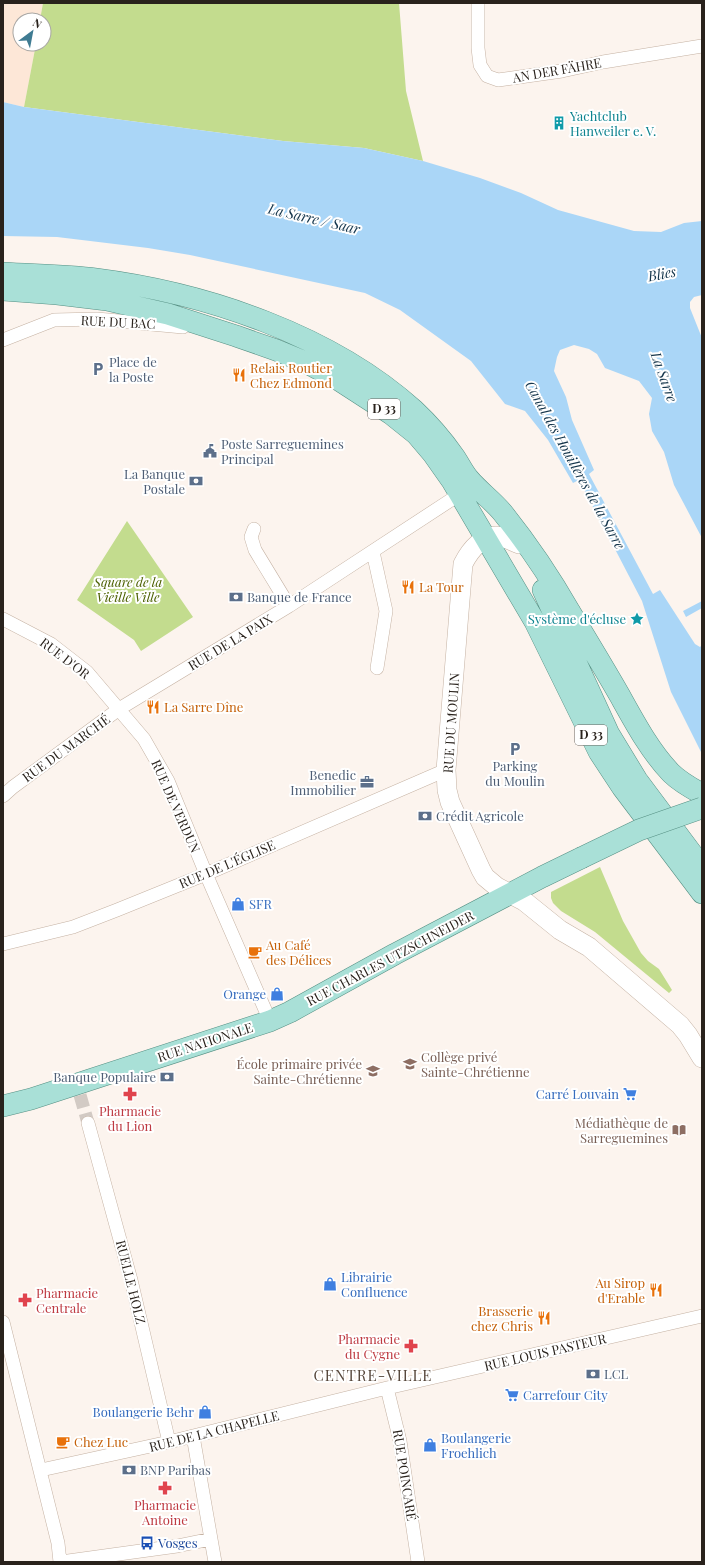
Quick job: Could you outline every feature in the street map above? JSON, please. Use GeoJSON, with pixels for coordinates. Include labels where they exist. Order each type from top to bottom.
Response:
{"type":"FeatureCollection","features":[{"type":"Feature","properties":{"kind":"main road","name":"D 33"},"geometry":{"type":"LineString","coordinates":[[3,273],[94,278],[165,290],[220,306],[275,326],[316,344],[349,362],[373,378],[415,411],[433,429],[469,479],[494,503],[549,576],[637,727],[655,754],[672,774],[684,784],[702,794]]}},
{"type":"Feature","properties":{"kind":"main road","name":"D 33"},"geometry":{"type":"LineString","coordinates":[[3,290],[107,300],[168,314],[236,336],[305,362],[337,379],[391,414],[416,434],[447,473],[535,622],[599,752],[622,787],[702,893]]}},
{"type":"Feature","properties":{"kind":"main road","name":"D 33"},"geometry":{"type":"LineString","coordinates":[[508,521],[557,618],[609,734],[637,780],[702,867]]}},
{"type":"Feature","properties":{"kind":"main road"},"geometry":{"type":"LineString","coordinates":[[511,894],[542,877],[639,830],[702,808]]}},
{"type":"Feature","properties":{"kind":"main road","name":"RUE CHARLES UTZSCHNEIDER"},"geometry":{"type":"LineString","coordinates":[[270,1021],[290,1012],[395,954],[511,894]]}},
{"type":"Feature","properties":{"kind":"main road","name":"RUE NATIONALE"},"geometry":{"type":"LineString","coordinates":[[3,1106],[79,1089],[270,1021]]}},
{"type":"Feature","properties":{"kind":"street","name":"AN DER FÄHRE"},"geometry":{"type":"LineString","coordinates":[[478,3],[478,48],[480,66],[486,76],[498,80],[562,71],[603,62],[702,46]]}},
{"type":"Feature","properties":{"kind":"street","name":"RUE DU BAC"},"geometry":{"type":"LineString","coordinates":[[3,340],[54,320],[97,319],[166,324],[236,336]]}},
{"type":"Feature","properties":{"kind":"street","name":"RUE DE LA PAIX"},"geometry":{"type":"LineString","coordinates":[[119,708],[289,606],[460,494]]}},
{"type":"Feature","properties":{"kind":"street"},"geometry":{"type":"LineString","coordinates":[[254,529],[251,537],[255,550],[289,606]]}},
{"type":"Feature","properties":{"kind":"street"},"geometry":{"type":"LineString","coordinates":[[486,538],[493,536],[501,537],[520,544]]}},
{"type":"Feature","properties":{"kind":"street","name":"RUE DU MOULIN"},"geometry":{"type":"LineString","coordinates":[[486,538],[467,556],[463,564],[446,770],[447,790],[450,802],[481,870],[491,883],[524,901],[560,930],[589,947],[680,1025],[702,1058]]}},
{"type":"Feature","properties":{"kind":"street"},"geometry":{"type":"LineString","coordinates":[[373,552],[386,611],[377,668]]}},
{"type":"Feature","properties":{"kind":"street","name":"RUE D'OR"},"geometry":{"type":"LineString","coordinates":[[3,619],[51,644],[86,672],[119,708]]}},
{"type":"Feature","properties":{"kind":"street","name":"RUE DU MARCHÉ"},"geometry":{"type":"LineString","coordinates":[[3,796],[119,708]]}},
{"type":"Feature","properties":{"kind":"street","name":"RUE DE VERDUN"},"geometry":{"type":"LineString","coordinates":[[119,708],[144,739],[168,781],[206,874],[270,1021]]}},
{"type":"Feature","properties":{"kind":"street","name":"RUE DE L'ÉGLISE"},"geometry":{"type":"LineString","coordinates":[[3,944],[72,927],[206,874],[446,770]]}},
{"type":"Feature","properties":{"kind":"street","name":"RUELLE HOLZ"},"geometry":{"type":"LineString","coordinates":[[88,1123],[131,1280],[169,1442]]}},
{"type":"Feature","properties":{"kind":"street","name":"RUE LOUIS PASTEUR"},"geometry":{"type":"LineString","coordinates":[[387,1388],[702,1316]]}},
{"type":"Feature","properties":{"kind":"street"},"geometry":{"type":"LineString","coordinates":[[3,1322],[58,1543],[61,1562],[177,1546],[211,1539]]}},
{"type":"Feature","properties":{"kind":"street","name":"RUE DE LA CHAPELLE"},"geometry":{"type":"LineString","coordinates":[[40,1470],[169,1442],[387,1388]]}},
{"type":"Feature","properties":{"kind":"street","name":"RUE POINCARÉ"},"geometry":{"type":"LineString","coordinates":[[387,1388],[400,1441],[418,1562]]}},
{"type":"Feature","properties":{"kind":"street"},"geometry":{"type":"LineString","coordinates":[[193,1436],[215,1562]]}},
{"type":"Feature","properties":{"kind":"shaded area"},"geometry":{"type":"Polygon","coordinates":[[[3,3],[43,3],[41,12],[12,12],[12,52],[34,52],[24,107],[3,102],[3,3]]]}},
{"type":"Feature","properties":{"kind":"green space"},"geometry":{"type":"Polygon","coordinates":[[[43,3],[399,3],[406,91],[423,161],[364,148],[283,141],[24,107],[34,52],[52,52],[52,12],[41,12],[43,3]]]}},
{"type":"Feature","properties":{"kind":"green space","name":"Square de la Vieille Ville"},"geometry":{"type":"Polygon","coordinates":[[[127,521],[193,617],[141,651],[134,640],[77,600],[127,521]]]}},
{"type":"Feature","properties":{"kind":"green space"},"geometry":{"type":"Polygon","coordinates":[[[600,867],[623,921],[641,953],[648,961],[659,969],[672,990],[669,993],[595,932],[561,911],[553,903],[551,892],[600,867]]]}},
{"type":"Feature","properties":{"kind":"water"},"geometry":{"type":"Polygon","coordinates":[[[3,102],[24,107],[283,141],[364,148],[423,161],[480,178],[521,193],[558,210],[634,231],[661,232],[684,223],[702,221],[702,295],[694,297],[690,302],[690,308],[702,338],[702,538],[674,485],[664,452],[652,431],[649,414],[652,398],[639,381],[605,368],[597,354],[589,349],[574,345],[560,350],[554,371],[566,397],[572,420],[594,470],[589,474],[653,594],[660,590],[695,644],[700,647],[702,645],[702,754],[671,692],[642,601],[579,480],[573,483],[548,440],[525,411],[505,404],[471,361],[400,310],[365,293],[190,255],[148,248],[57,237],[3,236],[3,102]]]}},
{"type":"Feature","properties":{"kind":"water"},"geometry":{"type":"Polygon","coordinates":[[[702,601],[702,608],[686,617],[683,611],[702,601]]]}},
{"type":"Feature","properties":{"kind":"tunnel"},"geometry":{"type":"LineString","coordinates":[[80,1095],[88,1123]]}},
{"type":"Feature","properties":{"kind":"place","name":"Yachtclub Hanweiler e. V."},"geometry":{"type":"Point","coordinates":[559,123]}},
{"type":"Feature","properties":{"kind":"place","name":"Place de la Poste"},"geometry":{"type":"Point","coordinates":[98,369]}},
{"type":"Feature","properties":{"kind":"place","name":"Relais Routier Chez Edmond"},"geometry":{"type":"Point","coordinates":[239,375]}},
{"type":"Feature","properties":{"kind":"place","name":"Poste Sarreguemines Principal"},"geometry":{"type":"Point","coordinates":[210,451]}},
{"type":"Feature","properties":{"kind":"place","name":"La Banque Postale"},"geometry":{"type":"Point","coordinates":[196,481]}},
{"type":"Feature","properties":{"kind":"place","name":"La Tour"},"geometry":{"type":"Point","coordinates":[408,587]}},
{"type":"Feature","properties":{"kind":"place","name":"Banque de France"},"geometry":{"type":"Point","coordinates":[236,597]}},
{"type":"Feature","properties":{"kind":"place","name":"Système d'écluse"},"geometry":{"type":"Point","coordinates":[637,619]}},
{"type":"Feature","properties":{"kind":"place","name":"La Sarre Dîne"},"geometry":{"type":"Point","coordinates":[153,707]}},
{"type":"Feature","properties":{"kind":"place","name":"Parking du Moulin"},"geometry":{"type":"Point","coordinates":[515,749]}},
{"type":"Feature","properties":{"kind":"place","name":"Benedic Immobilier"},"geometry":{"type":"Point","coordinates":[367,782]}},
{"type":"Feature","properties":{"kind":"place","name":"Crédit Agricole"},"geometry":{"type":"Point","coordinates":[425,816]}},
{"type":"Feature","properties":{"kind":"place","name":"SFR"},"geometry":{"type":"Point","coordinates":[238,904]}},
{"type":"Feature","properties":{"kind":"place","name":"Au Café des Délices"},"geometry":{"type":"Point","coordinates":[255,952]}},
{"type":"Feature","properties":{"kind":"place","name":"Orange"},"geometry":{"type":"Point","coordinates":[277,994]}},
{"type":"Feature","properties":{"kind":"place","name":"Collège privé Sainte-Chrétienne"},"geometry":{"type":"Point","coordinates":[410,1064]}},
{"type":"Feature","properties":{"kind":"place","name":"École primaire privée Sainte-Chrétienne"},"geometry":{"type":"Point","coordinates":[373,1071]}},
{"type":"Feature","properties":{"kind":"place","name":"Banque Populaire"},"geometry":{"type":"Point","coordinates":[167,1077]}},
{"type":"Feature","properties":{"kind":"place","name":"Pharmacie du Lion"},"geometry":{"type":"Point","coordinates":[130,1094]}},
{"type":"Feature","properties":{"kind":"place","name":"Carré Louvain"},"geometry":{"type":"Point","coordinates":[630,1094]}},
{"type":"Feature","properties":{"kind":"place","name":"Médiathèque de Sarreguemines"},"geometry":{"type":"Point","coordinates":[679,1130]}},
{"type":"Feature","properties":{"kind":"place","name":"Librairie Confluence"},"geometry":{"type":"Point","coordinates":[330,1284]}},
{"type":"Feature","properties":{"kind":"place","name":"Au Sirop d'Erable"},"geometry":{"type":"Point","coordinates":[656,1290]}},
{"type":"Feature","properties":{"kind":"place","name":"Pharmacie Centrale"},"geometry":{"type":"Point","coordinates":[25,1300]}},
{"type":"Feature","properties":{"kind":"place","name":"Brasserie chez Chris"},"geometry":{"type":"Point","coordinates":[544,1318]}},
{"type":"Feature","properties":{"kind":"place","name":"Pharmacie du Cygne"},"geometry":{"type":"Point","coordinates":[411,1346]}},
{"type":"Feature","properties":{"kind":"place","name":"LCL"},"geometry":{"type":"Point","coordinates":[593,1374]}},
{"type":"Feature","properties":{"kind":"place","name":"Carrefour City"},"geometry":{"type":"Point","coordinates":[512,1395]}},
{"type":"Feature","properties":{"kind":"place","name":"Boulangerie Behr"},"geometry":{"type":"Point","coordinates":[205,1412]}},
{"type":"Feature","properties":{"kind":"place","name":"Chez Luc"},"geometry":{"type":"Point","coordinates":[63,1442]}},
{"type":"Feature","properties":{"kind":"place","name":"Boulangerie Froehlich"},"geometry":{"type":"Point","coordinates":[430,1445]}},
{"type":"Feature","properties":{"kind":"place","name":"BNP Paribas"},"geometry":{"type":"Point","coordinates":[129,1470]}},
{"type":"Feature","properties":{"kind":"place","name":"Pharmacie Antoine"},"geometry":{"type":"Point","coordinates":[165,1488]}},
{"type":"Feature","properties":{"kind":"place","name":"Vosges"},"geometry":{"type":"Point","coordinates":[147,1543]}},
{"type":"Feature","properties":{"kind":"district","name":"CENTRE-VILLE"},"geometry":{"type":"Point","coordinates":[373,1376]}},
{"type":"Feature","properties":{"kind":"water label","name":"La Sarre / Saar"},"geometry":{"type":"Point","coordinates":[314,219]}},
{"type":"Feature","properties":{"kind":"water label","name":"Blies"},"geometry":{"type":"Point","coordinates":[662,274]}},
{"type":"Feature","properties":{"kind":"water label","name":"La Sarre"},"geometry":{"type":"Point","coordinates":[664,377]}},
{"type":"Feature","properties":{"kind":"water label","name":"Canal des Houillères de la Sarre"},"geometry":{"type":"Point","coordinates":[575,465]}}]}
